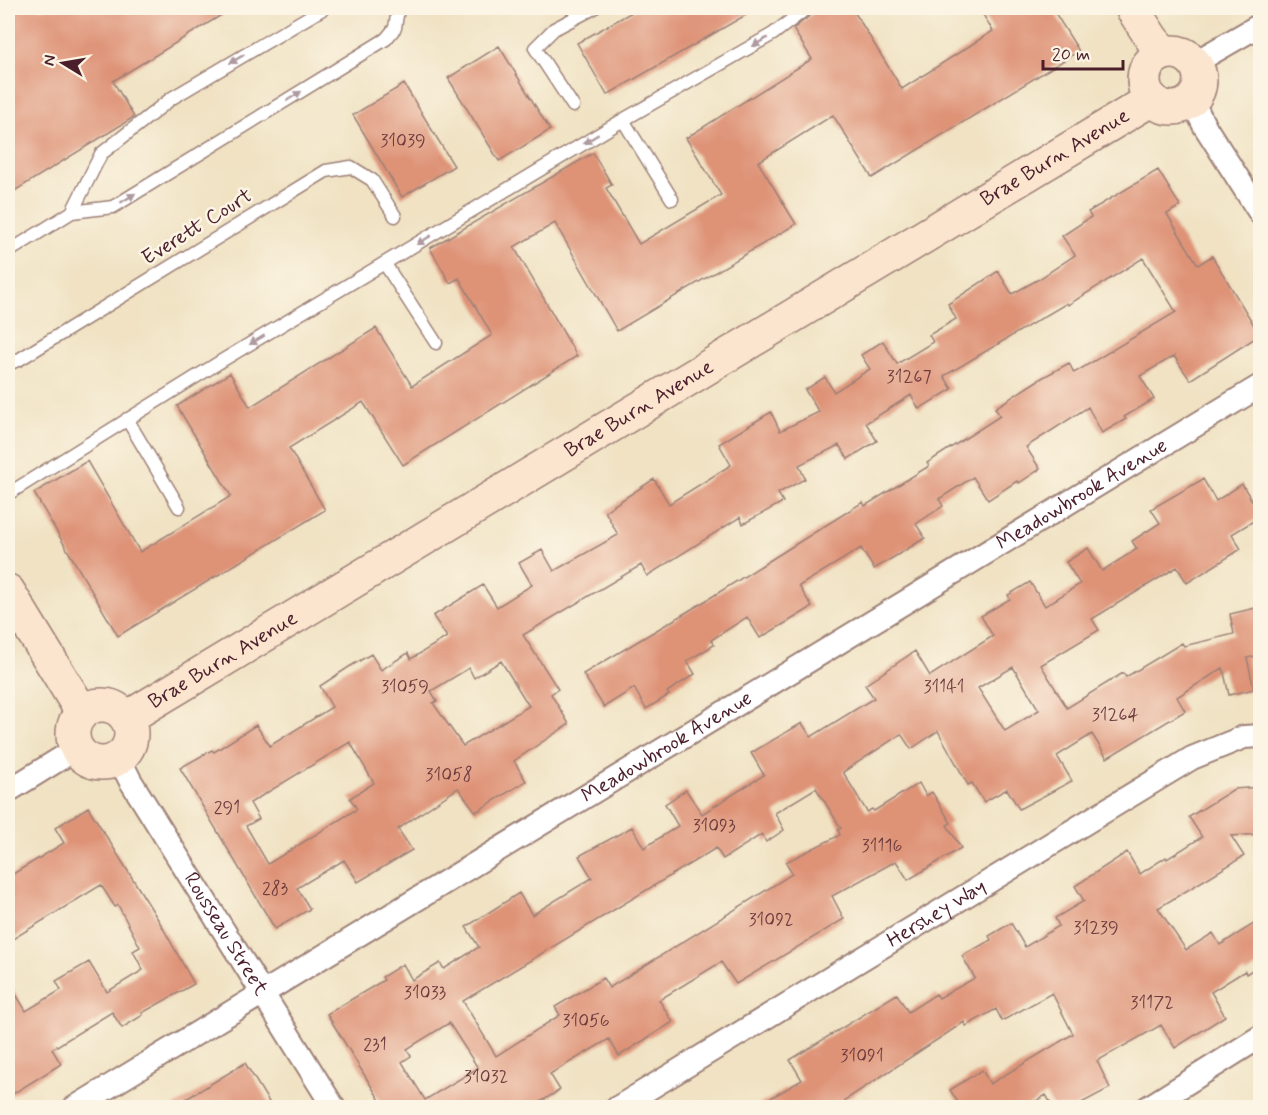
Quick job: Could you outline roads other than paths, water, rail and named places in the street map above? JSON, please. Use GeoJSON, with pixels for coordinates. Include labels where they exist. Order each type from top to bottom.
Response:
{"type":"FeatureCollection","features":[{"type":"Feature","properties":{"kind":"street"},"geometry":{"type":"LineString","coordinates":[[1132,8],[1152,39],[1179,58],[1200,82],[1192,100],[1172,108],[1152,99],[1147,92],[1146,73],[1156,58],[1179,58],[1260,25]]}},
{"type":"Feature","properties":{"kind":"street","name":"Brae Burn Avenue"},"geometry":{"type":"LineString","coordinates":[[127,718],[1152,99]]}},
{"type":"Feature","properties":{"kind":"street"},"geometry":{"type":"LineString","coordinates":[[1192,100],[1204,125],[1260,213]]}},
{"type":"Feature","properties":{"kind":"street","name":"Meadowbrook Avenue"},"geometry":{"type":"LineString","coordinates":[[74,1107],[1260,386]]}},
{"type":"Feature","properties":{"kind":"street"},"geometry":{"type":"LineString","coordinates":[[8,591],[82,712]]}},
{"type":"Feature","properties":{"kind":"street"},"geometry":{"type":"LineString","coordinates":[[111,706],[127,718],[131,735],[126,752],[119,758],[104,764],[95,763],[81,755],[76,749],[73,729],[82,712],[91,707],[111,706]]}},
{"type":"Feature","properties":{"kind":"street","name":"Hershey Way"},"geometry":{"type":"LineString","coordinates":[[617,1107],[1192,758],[1244,737],[1260,736]]}},
{"type":"Feature","properties":{"kind":"street"},"geometry":{"type":"LineString","coordinates":[[8,791],[76,749]]}},
{"type":"Feature","properties":{"kind":"street","name":"Rousseau Street"},"geometry":{"type":"LineString","coordinates":[[119,758],[130,780],[334,1107]]}},
{"type":"Feature","properties":{"kind":"street"},"geometry":{"type":"LineString","coordinates":[[1147,1107],[1260,1037]]}},
{"type":"Feature","properties":{"kind":"lane"},"geometry":{"type":"LineString","coordinates":[[72,212],[101,154],[172,98],[324,8]]}},
{"type":"Feature","properties":{"kind":"lane"},"geometry":{"type":"LineString","coordinates":[[8,252],[72,212],[113,207],[386,39],[395,28],[398,8]]}},
{"type":"Feature","properties":{"kind":"lane"},"geometry":{"type":"LineString","coordinates":[[573,106],[536,48],[554,29],[594,8]]}},
{"type":"Feature","properties":{"kind":"lane"},"geometry":{"type":"LineString","coordinates":[[8,494],[127,419],[623,120],[773,34],[807,8]]}},
{"type":"Feature","properties":{"kind":"lane"},"geometry":{"type":"LineString","coordinates":[[623,120],[672,199]]}},
{"type":"Feature","properties":{"kind":"lane","name":"Everett Court"},"geometry":{"type":"LineString","coordinates":[[8,364],[20,359],[326,171],[351,167],[372,180],[395,216]]}},
{"type":"Feature","properties":{"kind":"lane"},"geometry":{"type":"LineString","coordinates":[[385,264],[436,343]]}},
{"type":"Feature","properties":{"kind":"lane"},"geometry":{"type":"LineString","coordinates":[[127,419],[179,507]]}}]}
